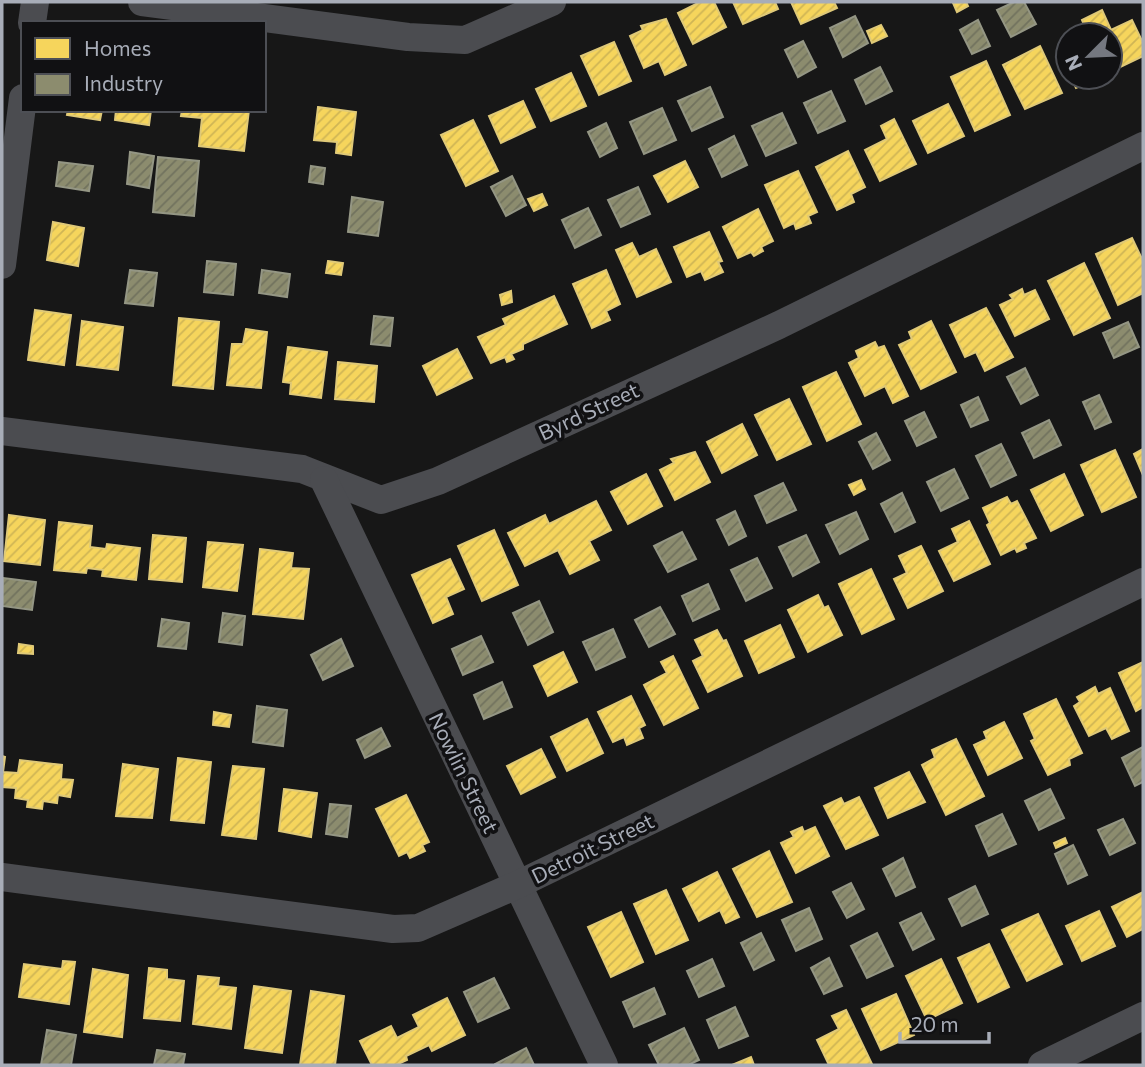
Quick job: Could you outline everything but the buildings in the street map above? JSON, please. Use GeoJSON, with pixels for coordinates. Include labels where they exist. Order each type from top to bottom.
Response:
{"type":"FeatureCollection","features":[{"type":"Feature","properties":{"kind":"street"},"geometry":{"type":"LineString","coordinates":[[32,21],[35,2]]}},
{"type":"Feature","properties":{"kind":"street"},"geometry":{"type":"LineString","coordinates":[[142,2],[408,37],[466,40],[552,2]]}},
{"type":"Feature","properties":{"kind":"street"},"geometry":{"type":"LineString","coordinates":[[2,265],[21,112]]}},
{"type":"Feature","properties":{"kind":"street","name":"Byrd Street"},"geometry":{"type":"LineString","coordinates":[[2,431],[302,469],[324,480],[381,500],[438,481],[779,325],[1143,146]]}},
{"type":"Feature","properties":{"kind":"street","name":"Nowlin Street"},"geometry":{"type":"LineString","coordinates":[[324,480],[604,1065]]}},
{"type":"Feature","properties":{"kind":"street","name":"Detroit Street"},"geometry":{"type":"LineString","coordinates":[[2,877],[393,929],[418,928],[517,886],[1143,582]]}},
{"type":"Feature","properties":{"kind":"street"},"geometry":{"type":"LineString","coordinates":[[1042,1065],[1143,1016]]}}]}
